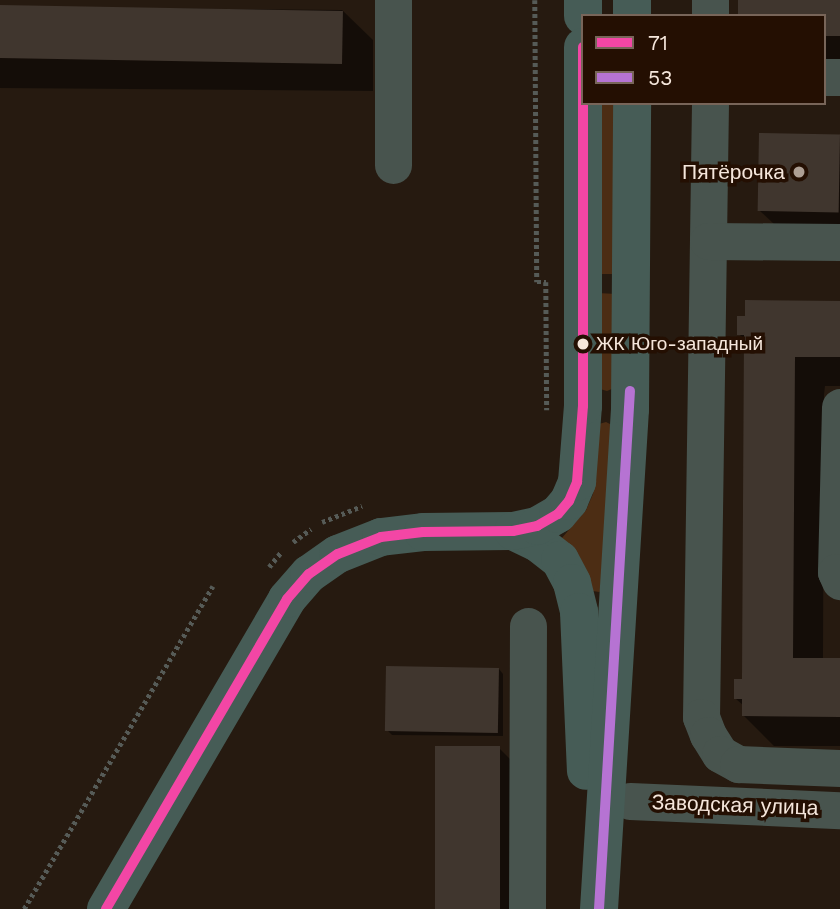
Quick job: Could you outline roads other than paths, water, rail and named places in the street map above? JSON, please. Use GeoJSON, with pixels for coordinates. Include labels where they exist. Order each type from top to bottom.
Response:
{"type":"FeatureCollection","features":[{"type":"Feature","properties":{"kind":"main road"},"geometry":{"type":"LineString","coordinates":[[106,909],[287,599],[309,574],[338,554],[381,537],[424,532],[513,531],[537,526],[558,514],[569,501],[577,482],[565,411],[581,87]]}},
{"type":"Feature","properties":{"kind":"main road"},"geometry":{"type":"LineString","coordinates":[[599,909],[630,408],[632,105]]}},
{"type":"Feature","properties":{"kind":"main road"},"geometry":{"type":"LineString","coordinates":[[565,411],[630,408]]}},
{"type":"Feature","properties":{"kind":"main road"},"geometry":{"type":"LineString","coordinates":[[513,531],[538,543],[560,560],[572,583],[579,612],[592,909]]}},
{"type":"Feature","properties":{"kind":"street"},"geometry":{"type":"LineString","coordinates":[[393,0],[393,164]]}},
{"type":"Feature","properties":{"kind":"street"},"geometry":{"type":"LineString","coordinates":[[710,105],[701,717],[708,736],[720,754],[738,764],[840,768]]}},
{"type":"Feature","properties":{"kind":"street"},"geometry":{"type":"LineString","coordinates":[[708,241],[840,242]]}},
{"type":"Feature","properties":{"kind":"street"},"geometry":{"type":"LineString","coordinates":[[840,407],[836,572],[840,581]]}},
{"type":"Feature","properties":{"kind":"street"},"geometry":{"type":"LineString","coordinates":[[527,909],[528,626]]}},
{"type":"Feature","properties":{"kind":"street","name":"Заводская улица"},"geometry":{"type":"LineString","coordinates":[[630,801],[840,810]]}},
{"type":"Feature","properties":{"kind":"place","name":"Пятёрочка"},"geometry":{"type":"Point","coordinates":[799,172]}},
{"type":"Feature","properties":{"kind":"place","name":"ЖК Юго-западный"},"geometry":{"type":"Point","coordinates":[583,344]}}]}
